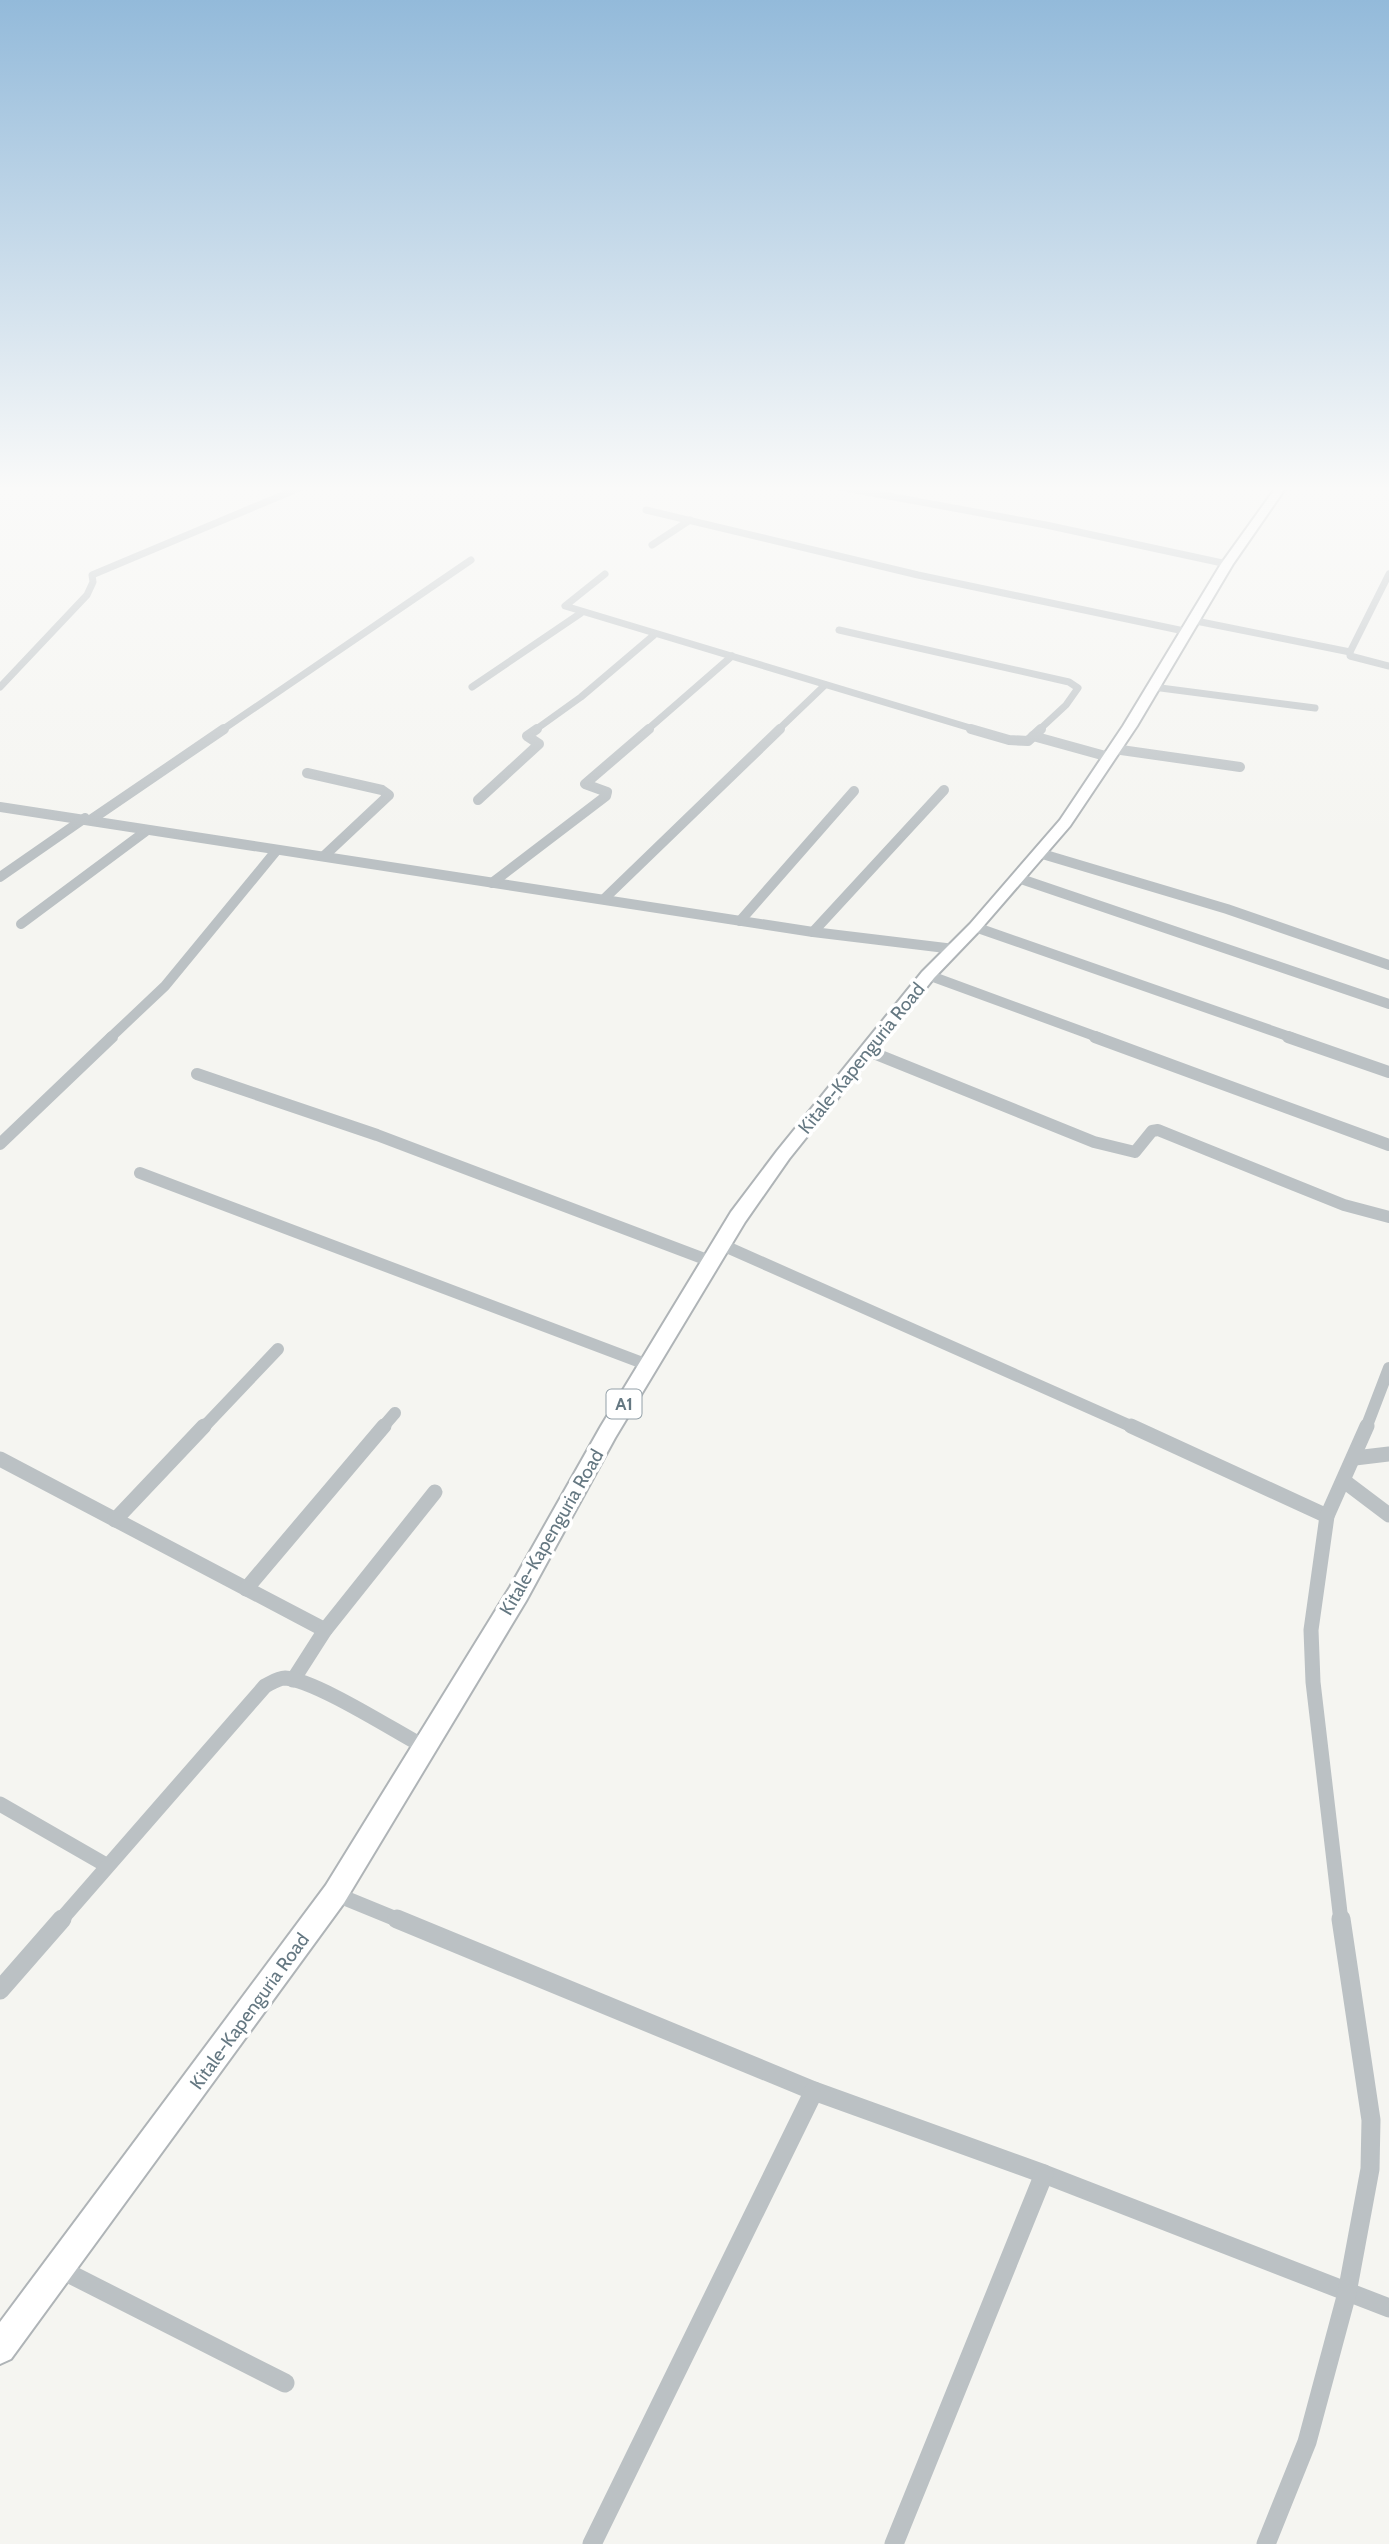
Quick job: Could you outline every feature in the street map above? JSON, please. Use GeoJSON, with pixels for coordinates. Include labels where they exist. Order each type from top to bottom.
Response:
{"type":"FeatureCollection","features":[{"type":"Feature","properties":{"kind":"highway","name":"Kitale-Kapenguria Road"},"geometry":{"type":"LineString","coordinates":[[0,2348],[335,1894],[517,1594],[715,1252],[782,1155],[866,1050],[928,975],[975,927],[1065,823],[1112,753],[1201,605]]}},
{"type":"Feature","properties":{"kind":"street"},"geometry":{"type":"LineString","coordinates":[[0,687],[78,605]]}},
{"type":"Feature","properties":{"kind":"street"},"geometry":{"type":"LineString","coordinates":[[0,877],[405,605]]}},
{"type":"Feature","properties":{"kind":"street"},"geometry":{"type":"LineString","coordinates":[[565,605],[581,613],[1009,740],[1022,742],[1033,736],[1066,705],[1078,688],[1075,684],[839,631]]}},
{"type":"Feature","properties":{"kind":"street"},"geometry":{"type":"LineString","coordinates":[[1075,605],[1350,652]]}},
{"type":"Feature","properties":{"kind":"street"},"geometry":{"type":"LineString","coordinates":[[1374,605],[1350,656],[1356,660],[1389,666]]}},
{"type":"Feature","properties":{"kind":"street"},"geometry":{"type":"LineString","coordinates":[[472,687],[581,613]]}},
{"type":"Feature","properties":{"kind":"street"},"geometry":{"type":"LineString","coordinates":[[478,800],[538,744],[527,736],[581,698],[654,635]]}},
{"type":"Feature","properties":{"kind":"street"},"geometry":{"type":"LineString","coordinates":[[492,883],[606,796],[607,792],[585,784],[732,656]]}},
{"type":"Feature","properties":{"kind":"street"},"geometry":{"type":"LineString","coordinates":[[604,899],[825,685]]}},
{"type":"Feature","properties":{"kind":"street"},"geometry":{"type":"LineString","coordinates":[[1153,687],[1315,708]]}},
{"type":"Feature","properties":{"kind":"street"},"geometry":{"type":"LineString","coordinates":[[1033,736],[1112,753],[1240,767]]}},
{"type":"Feature","properties":{"kind":"street"},"geometry":{"type":"LineString","coordinates":[[307,773],[389,794],[324,856]]}},
{"type":"Feature","properties":{"kind":"street"},"geometry":{"type":"LineString","coordinates":[[813,932],[944,790]]}},
{"type":"Feature","properties":{"kind":"street"},"geometry":{"type":"LineString","coordinates":[[740,921],[854,791]]}},
{"type":"Feature","properties":{"kind":"street"},"geometry":{"type":"LineString","coordinates":[[0,807],[813,932],[954,949]]}},
{"type":"Feature","properties":{"kind":"street"},"geometry":{"type":"LineString","coordinates":[[21,924],[146,831]]}},
{"type":"Feature","properties":{"kind":"street"},"geometry":{"type":"LineString","coordinates":[[0,1144],[165,986],[276,851]]}},
{"type":"Feature","properties":{"kind":"street"},"geometry":{"type":"LineString","coordinates":[[1040,853],[1227,909],[1389,965]]}},
{"type":"Feature","properties":{"kind":"street"},"geometry":{"type":"LineString","coordinates":[[1018,878],[1389,1004]]}},
{"type":"Feature","properties":{"kind":"street"},"geometry":{"type":"LineString","coordinates":[[975,927],[1389,1072]]}},
{"type":"Feature","properties":{"kind":"street"},"geometry":{"type":"LineString","coordinates":[[928,975],[1389,1145]]}},
{"type":"Feature","properties":{"kind":"street"},"geometry":{"type":"LineString","coordinates":[[866,1050],[1094,1142],[1135,1152],[1152,1131],[1158,1130],[1344,1205],[1389,1217]]}},
{"type":"Feature","properties":{"kind":"street"},"geometry":{"type":"LineString","coordinates":[[197,1074],[715,1252],[1327,1516]]}},
{"type":"Feature","properties":{"kind":"street"},"geometry":{"type":"LineString","coordinates":[[140,1173],[648,1365]]}},
{"type":"Feature","properties":{"kind":"street"},"geometry":{"type":"LineString","coordinates":[[115,1520],[278,1349]]}},
{"type":"Feature","properties":{"kind":"street"},"geometry":{"type":"LineString","coordinates":[[1266,2544],[1307,2442],[1347,2293],[1370,2169],[1371,2120],[1333,1864],[1312,1682],[1311,1630],[1327,1516],[1355,1458],[1389,1368]]}},
{"type":"Feature","properties":{"kind":"street"},"geometry":{"type":"LineString","coordinates":[[247,1589],[395,1413]]}},
{"type":"Feature","properties":{"kind":"street"},"geometry":{"type":"LineString","coordinates":[[1355,1458],[1389,1454]]}},
{"type":"Feature","properties":{"kind":"street"},"geometry":{"type":"LineString","coordinates":[[0,1459],[325,1630]]}},
{"type":"Feature","properties":{"kind":"street"},"geometry":{"type":"LineString","coordinates":[[1344,1481],[1389,1515]]}},
{"type":"Feature","properties":{"kind":"street"},"geometry":{"type":"LineString","coordinates":[[293,1680],[325,1630],[435,1492]]}},
{"type":"Feature","properties":{"kind":"street"},"geometry":{"type":"LineString","coordinates":[[0,1990],[106,1865],[265,1686],[278,1679],[293,1680],[423,1746]]}},
{"type":"Feature","properties":{"kind":"street"},"geometry":{"type":"LineString","coordinates":[[0,1804],[106,1865]]}},
{"type":"Feature","properties":{"kind":"street"},"geometry":{"type":"LineString","coordinates":[[335,1894],[814,2091],[1044,2174],[1389,2308]]}},
{"type":"Feature","properties":{"kind":"street"},"geometry":{"type":"LineString","coordinates":[[592,2544],[814,2091]]}},
{"type":"Feature","properties":{"kind":"street"},"geometry":{"type":"LineString","coordinates":[[894,2544],[1044,2174]]}},
{"type":"Feature","properties":{"kind":"street"},"geometry":{"type":"LineString","coordinates":[[60,2269],[285,2383]]}}]}
